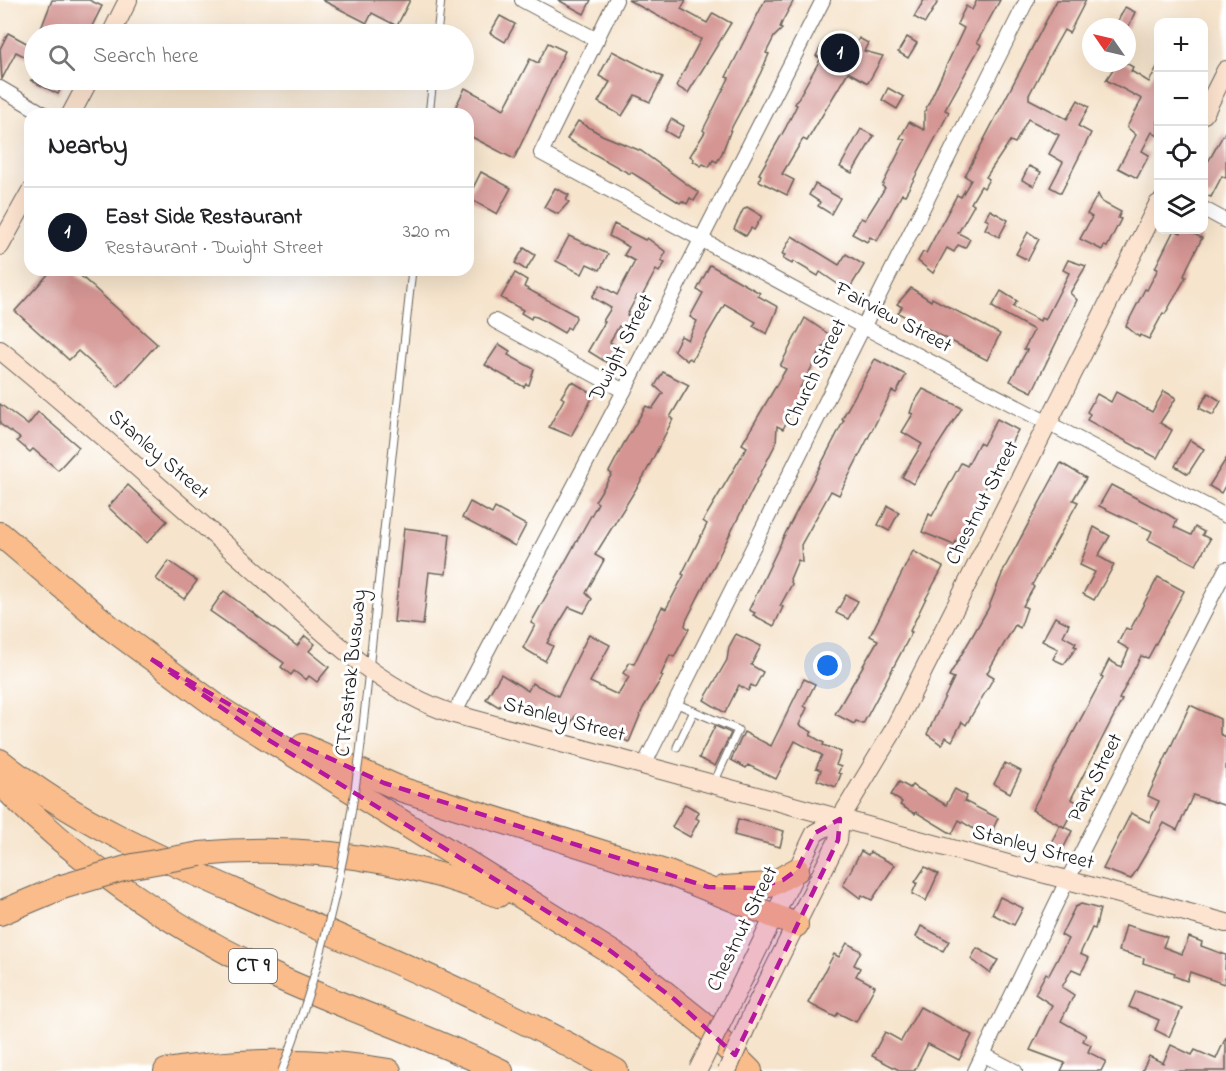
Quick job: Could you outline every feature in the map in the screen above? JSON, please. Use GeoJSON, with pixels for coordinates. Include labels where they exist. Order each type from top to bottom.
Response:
{"type":"FeatureCollection","features":[{"type":"Feature","properties":{"kind":"highway"},"geometry":{"type":"LineString","coordinates":[[0,534],[84,607],[151,659],[274,744],[622,959],[674,999],[750,1071]]}},
{"type":"Feature","properties":{"kind":"highway"},"geometry":{"type":"LineString","coordinates":[[151,659],[287,738],[384,783],[708,887],[785,921]]}},
{"type":"Feature","properties":{"kind":"highway"},"geometry":{"type":"LineString","coordinates":[[0,761],[70,811],[127,842],[456,989],[616,1071]]}},
{"type":"Feature","properties":{"kind":"highway","name":"CT 9"},"geometry":{"type":"LineString","coordinates":[[0,783],[53,832],[102,872],[210,942],[290,982],[501,1071]]}},
{"type":"Feature","properties":{"kind":"highway"},"geometry":{"type":"LineString","coordinates":[[0,913],[62,887],[133,866],[200,854],[310,851],[395,863],[479,888],[563,922]]}},
{"type":"Feature","properties":{"kind":"highway"},"geometry":{"type":"LineString","coordinates":[[708,887],[761,888],[778,883],[797,870]]}},
{"type":"Feature","properties":{"kind":"highway"},"geometry":{"type":"LineString","coordinates":[[166,1071],[232,1063],[297,1060],[389,1071]]}},
{"type":"Feature","properties":{"kind":"highway"},"geometry":{"type":"LineString","coordinates":[[295,1071],[307,1071]]}},
{"type":"Feature","properties":{"kind":"main road"},"geometry":{"type":"LineString","coordinates":[[116,24],[128,0]]}},
{"type":"Feature","properties":{"kind":"main road"},"geometry":{"type":"LineString","coordinates":[[1208,104],[1226,70]]}},
{"type":"Feature","properties":{"kind":"main road"},"geometry":{"type":"LineString","coordinates":[[74,108],[83,90]]}},
{"type":"Feature","properties":{"kind":"main road"},"geometry":{"type":"LineString","coordinates":[[0,246],[24,203]]}},
{"type":"Feature","properties":{"kind":"main road","name":"Chestnut Street"},"geometry":{"type":"LineString","coordinates":[[698,1070],[738,990],[838,840],[840,819],[888,741],[1154,212]]}},
{"type":"Feature","properties":{"kind":"main road","name":"Stanley Street"},"geometry":{"type":"LineString","coordinates":[[0,350],[369,669],[410,695],[454,714],[1226,923]]}},
{"type":"Feature","properties":{"kind":"main road","name":"Chestnut Street"},"geometry":{"type":"LineString","coordinates":[[727,1071],[755,1007],[785,921],[797,870],[815,833],[840,819]]}},
{"type":"Feature","properties":{"kind":"street"},"geometry":{"type":"LineString","coordinates":[[522,0],[597,40],[616,0]]}},
{"type":"Feature","properties":{"kind":"street","name":"Dwight Street"},"geometry":{"type":"LineString","coordinates":[[454,714],[624,391],[823,0]]}},
{"type":"Feature","properties":{"kind":"street","name":"Church Street"},"geometry":{"type":"LineString","coordinates":[[644,765],[1027,0]]}},
{"type":"Feature","properties":{"kind":"street","name":"Fairview Street"},"geometry":{"type":"LineString","coordinates":[[597,40],[541,153],[862,326],[1226,516]]}},
{"type":"Feature","properties":{"kind":"street"},"geometry":{"type":"LineString","coordinates":[[0,88],[35,108]]}},
{"type":"Feature","properties":{"kind":"street"},"geometry":{"type":"LineString","coordinates":[[1208,212],[1226,221]]}},
{"type":"Feature","properties":{"kind":"street"},"geometry":{"type":"LineString","coordinates":[[495,321],[624,391]]}},
{"type":"Feature","properties":{"kind":"street","name":"Park Street"},"geometry":{"type":"LineString","coordinates":[[975,1071],[1067,881],[1226,569]]}},
{"type":"Feature","properties":{"kind":"street"},"geometry":{"type":"LineString","coordinates":[[984,1055],[1015,1071]]}},
{"type":"Feature","properties":{"kind":"lane"},"geometry":{"type":"LineString","coordinates":[[438,24],[441,0]]}},
{"type":"Feature","properties":{"kind":"lane"},"geometry":{"type":"LineString","coordinates":[[430,108],[432,90]]}},
{"type":"Feature","properties":{"kind":"lane","name":"CTfastrak Busway"},"geometry":{"type":"LineString","coordinates":[[282,1071],[306,1005],[330,918],[350,819],[361,744],[411,276]]}},
{"type":"Feature","properties":{"kind":"lane"},"geometry":{"type":"LineString","coordinates":[[675,703],[738,730],[714,784]]}},
{"type":"Feature","properties":{"kind":"lane"},"geometry":{"type":"LineString","coordinates":[[677,747],[694,711]]}},
{"type":"Feature","properties":{"kind":"highlighted area"},"geometry":{"type":"Polygon","coordinates":[[[151,659],[296,743],[384,783],[708,887],[755,888],[783,880],[797,870],[815,833],[840,819],[838,840],[735,1055],[674,999],[608,949],[267,739],[151,659]]]}},
{"type":"Feature","properties":{"kind":"building"},"geometry":{"type":"Polygon","coordinates":[[[52,0],[89,0],[102,6],[93,24],[43,24],[52,0]]]}},
{"type":"Feature","properties":{"kind":"building"},"geometry":{"type":"Polygon","coordinates":[[[322,0],[410,0],[398,24],[393,24],[372,13],[367,23],[322,0]]]}},
{"type":"Feature","properties":{"kind":"building"},"geometry":{"type":"Polygon","coordinates":[[[558,0],[591,0],[584,14],[558,0]]]}},
{"type":"Feature","properties":{"kind":"building"},"geometry":{"type":"Polygon","coordinates":[[[628,0],[686,0],[681,9],[707,23],[713,13],[731,23],[688,93],[676,86],[701,39],[628,0]]]}},
{"type":"Feature","properties":{"kind":"building"},"geometry":{"type":"Polygon","coordinates":[[[765,0],[794,0],[780,27],[782,29],[774,37],[766,53],[769,54],[717,162],[713,160],[709,167],[703,164],[701,166],[690,156],[705,132],[703,130],[729,78],[726,77],[765,0]]]}},
{"type":"Feature","properties":{"kind":"building"},"geometry":{"type":"Polygon","coordinates":[[[924,0],[939,0],[925,23],[914,17],[924,0]]]}},
{"type":"Feature","properties":{"kind":"building"},"geometry":{"type":"Polygon","coordinates":[[[977,0],[1000,0],[977,42],[981,45],[945,110],[949,112],[913,181],[905,195],[902,194],[877,241],[870,237],[867,242],[852,234],[861,218],[865,220],[885,188],[882,186],[905,140],[900,138],[909,122],[924,130],[924,113],[964,28],[957,24],[966,6],[972,10],[977,0]]]}},
{"type":"Feature","properties":{"kind":"building"},"geometry":{"type":"Polygon","coordinates":[[[1057,0],[1086,0],[1069,33],[1064,30],[1029,95],[1029,99],[1067,119],[1078,100],[1089,107],[1078,126],[1091,133],[1061,193],[1050,187],[1063,162],[1049,154],[1059,135],[1028,119],[1015,143],[1010,141],[986,177],[989,179],[984,188],[981,186],[971,203],[974,205],[958,233],[970,239],[965,248],[958,245],[954,252],[947,248],[933,273],[918,261],[923,252],[926,253],[957,195],[961,197],[971,180],[965,176],[1057,0]]]}},
{"type":"Feature","properties":{"kind":"building"},"geometry":{"type":"Polygon","coordinates":[[[1125,7],[1135,12],[1132,18],[1120,18],[1125,7]]]}},
{"type":"Feature","properties":{"kind":"building"},"geometry":{"type":"Polygon","coordinates":[[[500,16],[515,24],[505,42],[490,33],[500,16]]]}},
{"type":"Feature","properties":{"kind":"building"},"geometry":{"type":"Polygon","coordinates":[[[8,33],[24,42],[24,56],[16,52],[2,79],[0,49],[8,33]]]}},
{"type":"Feature","properties":{"kind":"building"},"geometry":{"type":"Polygon","coordinates":[[[907,37],[917,43],[908,58],[898,52],[907,37]]]}},
{"type":"Feature","properties":{"kind":"building"},"geometry":{"type":"Polygon","coordinates":[[[830,38],[853,50],[859,38],[868,43],[864,51],[883,56],[868,83],[848,72],[807,141],[803,139],[782,174],[794,180],[787,195],[759,181],[761,175],[759,174],[821,58],[816,56],[824,41],[828,43],[830,38]]]}},
{"type":"Feature","properties":{"kind":"building"},"geometry":{"type":"Polygon","coordinates":[[[548,43],[565,51],[514,159],[474,138],[474,108],[455,108],[464,90],[469,90],[504,109],[530,59],[538,63],[548,43]]]}},
{"type":"Feature","properties":{"kind":"building"},"geometry":{"type":"Polygon","coordinates":[[[612,51],[663,77],[650,102],[635,95],[622,116],[598,102],[610,82],[599,76],[612,51]]]}},
{"type":"Feature","properties":{"kind":"building"},"geometry":{"type":"Polygon","coordinates":[[[1111,72],[1133,72],[1149,82],[1154,73],[1154,133],[1152,132],[1142,151],[1149,155],[1137,178],[1118,168],[1136,135],[1127,127],[1142,99],[1106,80],[1111,72]]]}},
{"type":"Feature","properties":{"kind":"building"},"geometry":{"type":"Polygon","coordinates":[[[888,88],[904,97],[897,109],[882,100],[888,88]]]}},
{"type":"Feature","properties":{"kind":"building"},"geometry":{"type":"Polygon","coordinates":[[[671,119],[684,126],[677,138],[665,131],[671,119]]]}},
{"type":"Feature","properties":{"kind":"building"},"geometry":{"type":"Polygon","coordinates":[[[578,121],[602,135],[641,151],[699,193],[694,201],[690,198],[687,204],[682,201],[680,203],[631,172],[630,174],[567,139],[578,121]]]}},
{"type":"Feature","properties":{"kind":"building"},"geometry":{"type":"Polygon","coordinates":[[[861,129],[874,136],[852,173],[840,167],[861,129]]]}},
{"type":"Feature","properties":{"kind":"building"},"geometry":{"type":"Polygon","coordinates":[[[1226,130],[1226,178],[1222,176],[1211,197],[1208,196],[1208,162],[1226,130]]]}},
{"type":"Feature","properties":{"kind":"building"},"geometry":{"type":"Polygon","coordinates":[[[1029,166],[1041,172],[1034,186],[1022,180],[1029,166]]]}},
{"type":"Feature","properties":{"kind":"building"},"geometry":{"type":"Polygon","coordinates":[[[481,172],[511,188],[497,214],[474,201],[474,186],[481,172]]]}},
{"type":"Feature","properties":{"kind":"building"},"geometry":{"type":"Polygon","coordinates":[[[815,184],[840,198],[831,214],[818,206],[820,202],[809,195],[815,184]]]}},
{"type":"Feature","properties":{"kind":"building"},"geometry":{"type":"Polygon","coordinates":[[[555,188],[569,195],[566,200],[569,202],[558,214],[544,207],[555,188]]]}},
{"type":"Feature","properties":{"kind":"building"},"geometry":{"type":"Polygon","coordinates":[[[1098,194],[1102,202],[1121,212],[1118,218],[1121,219],[1107,247],[1104,246],[1102,250],[1080,239],[1092,217],[1087,214],[1098,194]]]}},
{"type":"Feature","properties":{"kind":"building"},"geometry":{"type":"Polygon","coordinates":[[[747,207],[762,216],[754,230],[751,228],[746,236],[734,229],[743,210],[747,207]]]}},
{"type":"Feature","properties":{"kind":"building"},"geometry":{"type":"Polygon","coordinates":[[[990,210],[1008,220],[999,237],[985,229],[989,221],[985,219],[990,210]]]}},
{"type":"Feature","properties":{"kind":"building"},"geometry":{"type":"Polygon","coordinates":[[[614,224],[645,240],[647,238],[666,252],[661,261],[665,263],[659,272],[656,270],[641,298],[637,296],[627,315],[632,318],[626,330],[619,326],[610,342],[619,348],[609,364],[588,351],[611,308],[592,297],[600,285],[617,295],[635,261],[624,255],[629,247],[609,236],[614,224]]]}},
{"type":"Feature","properties":{"kind":"building"},"geometry":{"type":"Polygon","coordinates":[[[1028,232],[1039,239],[1028,260],[1016,254],[1028,232]]]}},
{"type":"Feature","properties":{"kind":"building"},"geometry":{"type":"Polygon","coordinates":[[[1172,234],[1194,234],[1202,238],[1187,268],[1184,276],[1186,277],[1149,339],[1140,335],[1139,337],[1126,326],[1158,269],[1155,268],[1172,234]]]}},
{"type":"Feature","properties":{"kind":"building"},"geometry":{"type":"Polygon","coordinates":[[[569,236],[608,254],[600,270],[587,264],[582,274],[556,261],[569,236]]]}},
{"type":"Feature","properties":{"kind":"building"},"geometry":{"type":"Polygon","coordinates":[[[792,236],[839,265],[846,254],[864,265],[848,291],[820,272],[818,276],[793,261],[792,264],[783,259],[785,255],[782,254],[792,236]]]}},
{"type":"Feature","properties":{"kind":"building"},"geometry":{"type":"Polygon","coordinates":[[[524,248],[535,255],[526,270],[515,263],[524,248]]]}},
{"type":"Feature","properties":{"kind":"building"},"geometry":{"type":"Polygon","coordinates":[[[1068,260],[1086,266],[1070,293],[1077,300],[1032,392],[1010,381],[1027,350],[1024,349],[1034,330],[992,307],[1001,291],[1017,301],[1013,307],[1040,321],[1041,318],[1045,320],[1069,273],[1063,270],[1068,260]]]}},
{"type":"Feature","properties":{"kind":"building"},"geometry":{"type":"Polygon","coordinates":[[[710,265],[760,293],[758,296],[778,307],[767,334],[753,326],[756,322],[725,304],[692,360],[689,358],[687,361],[674,350],[681,336],[688,340],[697,321],[690,317],[703,293],[697,290],[710,265]]]}},
{"type":"Feature","properties":{"kind":"building"},"geometry":{"type":"Polygon","coordinates":[[[515,273],[527,280],[524,287],[575,315],[576,318],[570,329],[567,327],[564,333],[537,317],[532,316],[531,319],[521,313],[523,310],[501,298],[515,273]]]}},
{"type":"Feature","properties":{"kind":"building"},"geometry":{"type":"Polygon","coordinates":[[[47,276],[81,276],[157,344],[118,387],[78,351],[69,360],[15,311],[47,276]]]}},
{"type":"Feature","properties":{"kind":"building"},"geometry":{"type":"Polygon","coordinates":[[[911,288],[931,301],[932,298],[1000,334],[987,360],[898,313],[902,307],[897,304],[911,288]]]}},
{"type":"Feature","properties":{"kind":"building"},"geometry":{"type":"Polygon","coordinates":[[[805,318],[830,335],[800,388],[803,390],[783,429],[777,426],[776,443],[686,621],[685,626],[689,629],[674,657],[670,655],[661,675],[663,676],[643,708],[629,742],[599,730],[601,727],[576,715],[569,726],[553,719],[555,715],[537,707],[532,714],[504,699],[499,707],[486,699],[501,674],[528,691],[532,683],[558,696],[589,634],[610,645],[590,682],[618,695],[629,677],[623,673],[630,662],[634,664],[662,607],[666,609],[684,575],[682,574],[707,524],[703,521],[747,447],[742,444],[786,369],[780,366],[805,318]]]}},
{"type":"Feature","properties":{"kind":"building"},"geometry":{"type":"Polygon","coordinates":[[[499,344],[510,351],[508,355],[534,369],[529,385],[526,384],[524,387],[485,365],[499,344]]]}},
{"type":"Feature","properties":{"kind":"building"},"geometry":{"type":"Polygon","coordinates":[[[875,359],[906,375],[896,393],[892,391],[839,495],[831,491],[801,545],[802,562],[798,560],[790,579],[792,584],[780,606],[783,607],[774,626],[753,615],[755,613],[749,610],[844,420],[842,419],[875,359]]]}},
{"type":"Feature","properties":{"kind":"building"},"geometry":{"type":"Polygon","coordinates":[[[663,372],[689,385],[670,417],[673,419],[644,476],[595,555],[604,560],[586,593],[592,599],[584,613],[569,607],[547,643],[553,646],[545,661],[523,648],[535,625],[531,623],[598,503],[595,501],[612,474],[609,472],[623,445],[646,406],[652,409],[663,393],[655,386],[663,372]]]}},
{"type":"Feature","properties":{"kind":"building"},"geometry":{"type":"Polygon","coordinates":[[[573,382],[594,395],[571,436],[549,427],[564,399],[561,397],[573,382]]]}},
{"type":"Feature","properties":{"kind":"building"},"geometry":{"type":"Polygon","coordinates":[[[923,389],[962,408],[913,484],[902,477],[922,444],[902,432],[913,414],[910,413],[913,404],[923,389]]]}},
{"type":"Feature","properties":{"kind":"building"},"geometry":{"type":"Polygon","coordinates":[[[1164,391],[1176,398],[1160,423],[1172,430],[1157,458],[1087,420],[1090,414],[1087,412],[1097,394],[1111,402],[1116,392],[1152,412],[1164,391]]]}},
{"type":"Feature","properties":{"kind":"building"},"geometry":{"type":"Polygon","coordinates":[[[1208,393],[1221,401],[1213,415],[1199,408],[1208,393]]]}},
{"type":"Feature","properties":{"kind":"building"},"geometry":{"type":"Polygon","coordinates":[[[0,404],[28,425],[38,412],[79,447],[58,470],[33,449],[30,452],[17,441],[20,438],[0,424],[0,404]]]}},
{"type":"Feature","properties":{"kind":"building"},"geometry":{"type":"Polygon","coordinates":[[[997,419],[1018,430],[1007,450],[1004,449],[991,478],[954,545],[922,532],[929,514],[932,516],[961,463],[967,466],[979,443],[983,445],[997,419]]]}},
{"type":"Feature","properties":{"kind":"building"},"geometry":{"type":"Polygon","coordinates":[[[1190,440],[1204,449],[1188,474],[1175,466],[1190,440]]]}},
{"type":"Feature","properties":{"kind":"building"},"geometry":{"type":"Polygon","coordinates":[[[1226,459],[1226,484],[1221,493],[1209,486],[1226,459]]]}},
{"type":"Feature","properties":{"kind":"building"},"geometry":{"type":"Polygon","coordinates":[[[1061,463],[1086,478],[1073,500],[1078,502],[1032,585],[1034,587],[1023,606],[1027,608],[1020,628],[1015,625],[987,673],[994,677],[966,725],[962,722],[952,741],[946,737],[942,745],[927,734],[954,678],[949,676],[988,609],[1004,569],[1061,463]]]}},
{"type":"Feature","properties":{"kind":"building"},"geometry":{"type":"Polygon","coordinates":[[[128,485],[167,521],[147,543],[108,507],[128,485]]]}},
{"type":"Feature","properties":{"kind":"building"},"geometry":{"type":"Polygon","coordinates":[[[1111,485],[1177,520],[1174,527],[1191,535],[1195,527],[1204,532],[1202,535],[1210,539],[1196,565],[1148,540],[1152,531],[1099,506],[1111,485]]]}},
{"type":"Feature","properties":{"kind":"building"},"geometry":{"type":"Polygon","coordinates":[[[470,502],[492,514],[495,508],[526,525],[515,546],[462,518],[470,502]]]}},
{"type":"Feature","properties":{"kind":"building"},"geometry":{"type":"Polygon","coordinates":[[[888,506],[899,512],[889,531],[878,525],[888,506]]]}},
{"type":"Feature","properties":{"kind":"building"},"geometry":{"type":"Polygon","coordinates":[[[1094,527],[1110,536],[1098,556],[1114,565],[1094,600],[1083,594],[1095,572],[1080,565],[1094,527]]]}},
{"type":"Feature","properties":{"kind":"building"},"geometry":{"type":"Polygon","coordinates":[[[404,528],[450,534],[446,574],[429,572],[423,625],[394,622],[404,528]]]}},
{"type":"Feature","properties":{"kind":"building"},"geometry":{"type":"Polygon","coordinates":[[[913,551],[943,567],[910,631],[912,632],[863,724],[856,721],[854,724],[835,714],[878,640],[870,636],[913,551]]]}},
{"type":"Feature","properties":{"kind":"building"},"geometry":{"type":"Polygon","coordinates":[[[169,561],[197,581],[184,599],[156,579],[169,561]]]}},
{"type":"Feature","properties":{"kind":"building"},"geometry":{"type":"Polygon","coordinates":[[[1158,577],[1184,591],[1148,658],[1141,656],[1119,699],[1122,700],[1071,799],[1077,802],[1064,827],[1032,810],[1103,677],[1101,676],[1109,660],[1121,667],[1129,649],[1118,643],[1126,628],[1130,630],[1158,577]]]}},
{"type":"Feature","properties":{"kind":"building"},"geometry":{"type":"Polygon","coordinates":[[[224,591],[297,646],[305,636],[315,644],[309,651],[329,667],[317,682],[309,676],[306,680],[294,671],[291,675],[281,667],[284,663],[210,611],[224,591]]]}},
{"type":"Feature","properties":{"kind":"building"},"geometry":{"type":"Polygon","coordinates":[[[846,595],[858,601],[848,619],[836,613],[846,595]]]}},
{"type":"Feature","properties":{"kind":"building"},"geometry":{"type":"Polygon","coordinates":[[[1055,617],[1069,624],[1063,636],[1076,643],[1074,646],[1077,647],[1064,664],[1053,659],[1058,649],[1042,641],[1055,617]]]}},
{"type":"Feature","properties":{"kind":"building"},"geometry":{"type":"Polygon","coordinates":[[[736,634],[761,646],[751,665],[763,672],[755,687],[751,685],[748,691],[739,685],[725,713],[704,700],[727,660],[729,647],[736,634]]]}},
{"type":"Feature","properties":{"kind":"building"},"geometry":{"type":"Polygon","coordinates":[[[804,679],[815,684],[804,706],[807,708],[799,725],[812,732],[810,735],[824,743],[823,745],[841,752],[836,765],[841,767],[838,773],[841,774],[836,787],[817,780],[821,770],[816,768],[822,755],[795,741],[776,779],[748,765],[746,768],[731,760],[744,732],[771,746],[804,679]]]}},
{"type":"Feature","properties":{"kind":"building"},"geometry":{"type":"Polygon","coordinates":[[[1190,705],[1220,719],[1220,734],[1226,737],[1226,806],[1193,795],[1177,830],[1164,823],[1131,879],[1103,869],[1131,813],[1149,822],[1159,801],[1148,796],[1190,705]]]}},
{"type":"Feature","properties":{"kind":"building"},"geometry":{"type":"Polygon","coordinates":[[[715,726],[731,733],[715,766],[699,758],[715,726]]]}},
{"type":"Feature","properties":{"kind":"building"},"geometry":{"type":"Polygon","coordinates":[[[1005,763],[1021,771],[1010,793],[994,784],[1005,763]]]}},
{"type":"Feature","properties":{"kind":"building"},"geometry":{"type":"Polygon","coordinates":[[[899,782],[910,788],[912,785],[946,805],[955,789],[967,796],[964,801],[998,818],[989,838],[959,820],[952,834],[900,805],[902,802],[891,795],[899,782]]]}},
{"type":"Feature","properties":{"kind":"building"},"geometry":{"type":"Polygon","coordinates":[[[685,804],[699,812],[696,818],[699,820],[690,837],[672,827],[685,804]]]}},
{"type":"Feature","properties":{"kind":"building"},"geometry":{"type":"Polygon","coordinates":[[[738,819],[784,831],[780,847],[734,835],[738,819]]]}},
{"type":"Feature","properties":{"kind":"building"},"geometry":{"type":"Polygon","coordinates":[[[1060,825],[1072,831],[1059,857],[1047,851],[1060,825]]]}},
{"type":"Feature","properties":{"kind":"building"},"geometry":{"type":"Polygon","coordinates":[[[861,851],[868,855],[870,852],[895,865],[872,900],[862,895],[860,898],[843,885],[861,851]]]}},
{"type":"Feature","properties":{"kind":"building"},"geometry":{"type":"Polygon","coordinates":[[[925,867],[938,874],[926,901],[912,894],[917,883],[915,882],[925,867]]]}},
{"type":"Feature","properties":{"kind":"building"},"geometry":{"type":"Polygon","coordinates":[[[1000,897],[1023,908],[1014,925],[992,914],[1000,897]]]}},
{"type":"Feature","properties":{"kind":"building"},"geometry":{"type":"Polygon","coordinates":[[[1081,904],[1100,909],[1095,929],[1092,928],[1080,954],[1089,958],[1081,973],[1072,969],[1062,987],[1074,995],[1061,1021],[1086,1035],[1083,1041],[1091,1045],[1088,1052],[1106,1061],[1101,1071],[1061,1071],[1065,1063],[1030,1050],[1052,1005],[1035,994],[1046,973],[1049,975],[1068,939],[1061,935],[1075,907],[1081,904]]]}},
{"type":"Feature","properties":{"kind":"building"},"geometry":{"type":"Polygon","coordinates":[[[1126,925],[1167,937],[1163,947],[1182,954],[1189,937],[1202,942],[1201,946],[1226,955],[1224,984],[1190,972],[1187,981],[1174,976],[1175,973],[1143,963],[1144,958],[1119,951],[1126,925]]]}},
{"type":"Feature","properties":{"kind":"building"},"geometry":{"type":"Polygon","coordinates":[[[921,926],[949,941],[943,951],[916,937],[921,926]]]}},
{"type":"Feature","properties":{"kind":"building"},"geometry":{"type":"Polygon","coordinates":[[[847,943],[861,951],[854,965],[860,968],[856,976],[875,986],[856,1022],[838,1013],[835,1017],[808,1003],[834,954],[839,957],[847,943]]]}},
{"type":"Feature","properties":{"kind":"building"},"geometry":{"type":"Polygon","coordinates":[[[977,948],[998,960],[990,973],[971,959],[977,948]]]}},
{"type":"Feature","properties":{"kind":"building"},"geometry":{"type":"Polygon","coordinates":[[[1136,991],[1182,1008],[1169,1037],[1155,1030],[1159,1020],[1129,1007],[1136,991]]]}},
{"type":"Feature","properties":{"kind":"building"},"geometry":{"type":"Polygon","coordinates":[[[920,1007],[972,1035],[959,1060],[928,1044],[914,1071],[901,1071],[872,1056],[885,1032],[901,1041],[920,1007]]]}},
{"type":"Feature","properties":{"kind":"building"},"geometry":{"type":"Polygon","coordinates":[[[1226,1037],[1226,1071],[1142,1071],[1149,1056],[1163,1063],[1171,1045],[1192,1055],[1195,1050],[1216,1059],[1226,1037]]]}},
{"type":"Feature","properties":{"kind":"place","name":"East Side Restaurant"},"geometry":{"type":"Point","coordinates":[840,53]}}]}
